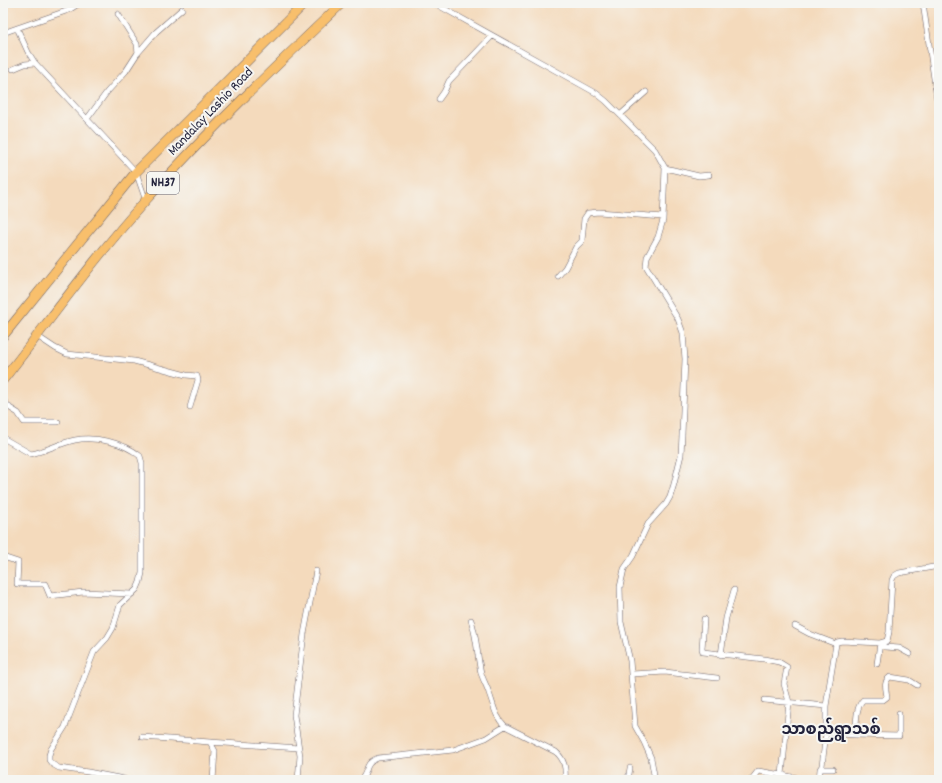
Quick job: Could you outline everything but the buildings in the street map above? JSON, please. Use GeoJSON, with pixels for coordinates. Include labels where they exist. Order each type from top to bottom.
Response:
{"type":"FeatureCollection","features":[{"type":"Feature","properties":{"kind":"highway","name":"Mandalay Lashio Road"},"geometry":{"type":"LineString","coordinates":[[3,336],[136,172],[305,3]]}},
{"type":"Feature","properties":{"kind":"highway","name":"Mandalay Lashio Road"},"geometry":{"type":"LineString","coordinates":[[3,380],[68,295],[146,200],[251,91],[342,3]]}},
{"type":"Feature","properties":{"kind":"street"},"geometry":{"type":"LineString","coordinates":[[3,33],[69,10],[80,3]]}},
{"type":"Feature","properties":{"kind":"street"},"geometry":{"type":"LineString","coordinates":[[434,3],[596,93],[655,150],[665,168],[663,216],[658,238],[645,262],[647,270],[668,300],[678,319],[683,333],[685,359],[682,442],[670,497],[666,504],[648,524],[633,556],[624,569],[620,587],[621,622],[632,674],[635,726],[651,758],[655,780]]}},
{"type":"Feature","properties":{"kind":"street"},"geometry":{"type":"LineString","coordinates":[[923,3],[939,113]]}},
{"type":"Feature","properties":{"kind":"street"},"geometry":{"type":"LineString","coordinates":[[87,119],[106,92],[126,71],[138,53],[156,32],[182,9]]}},
{"type":"Feature","properties":{"kind":"street"},"geometry":{"type":"LineString","coordinates":[[118,14],[137,44],[138,53]]}},
{"type":"Feature","properties":{"kind":"street"},"geometry":{"type":"LineString","coordinates":[[17,28],[35,63],[136,172],[146,200]]}},
{"type":"Feature","properties":{"kind":"street"},"geometry":{"type":"LineString","coordinates":[[439,99],[449,81],[492,36]]}},
{"type":"Feature","properties":{"kind":"street"},"geometry":{"type":"LineString","coordinates":[[13,69],[25,64],[35,63]]}},
{"type":"Feature","properties":{"kind":"street"},"geometry":{"type":"LineString","coordinates":[[620,115],[646,92]]}},
{"type":"Feature","properties":{"kind":"street"},"geometry":{"type":"LineString","coordinates":[[665,168],[699,176],[709,175]]}},
{"type":"Feature","properties":{"kind":"street"},"geometry":{"type":"LineString","coordinates":[[558,276],[565,268],[573,253],[582,241],[584,219],[588,213],[599,212],[663,216]]}},
{"type":"Feature","properties":{"kind":"street"},"geometry":{"type":"LineString","coordinates":[[37,336],[55,348],[68,354],[134,361],[186,375],[197,376],[198,380],[190,406]]}},
{"type":"Feature","properties":{"kind":"street"},"geometry":{"type":"LineString","coordinates":[[3,400],[10,408],[18,413],[24,422],[58,422]]}},
{"type":"Feature","properties":{"kind":"street"},"geometry":{"type":"LineString","coordinates":[[3,438],[31,454],[74,440],[82,439],[123,446],[140,456],[142,463],[142,573],[140,582],[137,590],[120,605],[113,628],[107,638],[94,652],[65,727],[51,748],[49,755],[49,760],[52,764],[59,768],[124,779]]}},
{"type":"Feature","properties":{"kind":"street"},"geometry":{"type":"LineString","coordinates":[[3,556],[18,562],[18,584],[45,584],[50,596],[83,592],[132,594]]}},
{"type":"Feature","properties":{"kind":"street"},"geometry":{"type":"LineString","coordinates":[[880,644],[887,641],[892,580],[894,576],[899,573],[939,566]]}},
{"type":"Feature","properties":{"kind":"street"},"geometry":{"type":"LineString","coordinates":[[298,780],[300,756],[294,715],[304,634],[316,571]]}},
{"type":"Feature","properties":{"kind":"street"},"geometry":{"type":"LineString","coordinates":[[721,655],[726,618],[734,590]]}},
{"type":"Feature","properties":{"kind":"street"},"geometry":{"type":"LineString","coordinates":[[471,620],[476,632],[479,662],[483,679],[489,692],[494,711],[505,726],[556,752],[562,757],[565,765],[565,780]]}},
{"type":"Feature","properties":{"kind":"street"},"geometry":{"type":"LineString","coordinates":[[704,620],[703,652],[764,659],[779,662],[787,667],[784,684],[790,702],[782,775]]}},
{"type":"Feature","properties":{"kind":"street"},"geometry":{"type":"LineString","coordinates":[[795,626],[810,634],[836,644],[842,641],[880,644],[885,647],[899,648],[910,654]]}},
{"type":"Feature","properties":{"kind":"street"},"geometry":{"type":"LineString","coordinates":[[819,780],[826,734],[826,706],[836,644]]}},
{"type":"Feature","properties":{"kind":"street"},"geometry":{"type":"LineString","coordinates":[[877,664],[880,644]]}},
{"type":"Feature","properties":{"kind":"street"},"geometry":{"type":"LineString","coordinates":[[632,674],[665,672],[717,678]]}},
{"type":"Feature","properties":{"kind":"street"},"geometry":{"type":"LineString","coordinates":[[855,735],[858,709],[861,703],[863,700],[883,700],[887,697],[885,685],[888,678],[894,677],[909,680],[917,685]]}},
{"type":"Feature","properties":{"kind":"street"},"geometry":{"type":"LineString","coordinates":[[764,700],[826,706]]}},
{"type":"Feature","properties":{"kind":"street"},"geometry":{"type":"LineString","coordinates":[[826,734],[899,736],[899,714]]}},
{"type":"Feature","properties":{"kind":"street"},"geometry":{"type":"LineString","coordinates":[[360,780],[364,777],[369,763],[373,760],[453,750],[486,738],[505,726]]}},
{"type":"Feature","properties":{"kind":"street"},"geometry":{"type":"LineString","coordinates":[[142,737],[299,748]]}},
{"type":"Feature","properties":{"kind":"street"},"geometry":{"type":"LineString","coordinates":[[210,742],[215,751],[213,780]]}},
{"type":"Feature","properties":{"kind":"street"},"geometry":{"type":"LineString","coordinates":[[628,780],[630,768]]}},
{"type":"Feature","properties":{"kind":"street"},"geometry":{"type":"LineString","coordinates":[[820,769],[833,769]]}},
{"type":"Feature","properties":{"kind":"street"},"geometry":{"type":"LineString","coordinates":[[751,780],[758,771],[807,780]]}},
{"type":"Feature","properties":{"kind":"district","name":"သာစည်ရွာသစ်"},"geometry":{"type":"Point","coordinates":[831,730]}}]}
